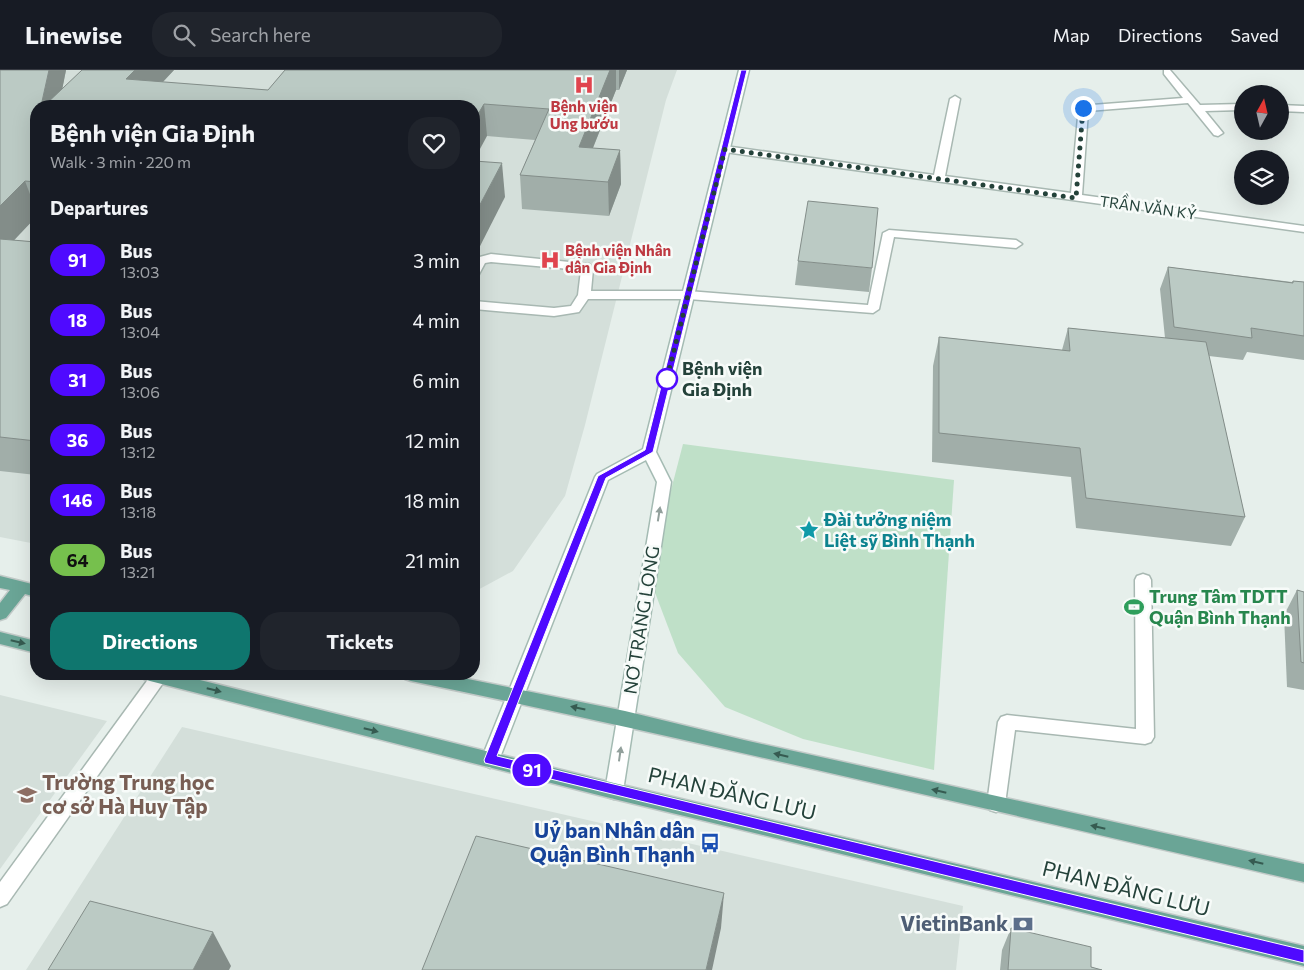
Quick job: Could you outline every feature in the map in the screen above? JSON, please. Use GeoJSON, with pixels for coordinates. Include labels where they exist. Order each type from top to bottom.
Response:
{"type":"FeatureCollection","features":[{"type":"Feature","properties":{"kind":"main road"},"geometry":{"type":"LineString","coordinates":[[0,582],[29,589]]}},
{"type":"Feature","properties":{"kind":"main road"},"geometry":{"type":"LineString","coordinates":[[0,614],[29,589]]}},
{"type":"Feature","properties":{"kind":"main road"},"geometry":{"type":"LineString","coordinates":[[0,638],[30,646]]}},
{"type":"Feature","properties":{"kind":"main road","name":"PHAN ĐĂNG LƯU"},"geometry":{"type":"LineString","coordinates":[[175,680],[614,791],[1304,956]]}},
{"type":"Feature","properties":{"kind":"main road"},"geometry":{"type":"LineString","coordinates":[[441,680],[625,718],[1304,873]]}},
{"type":"Feature","properties":{"kind":"street"},"geometry":{"type":"LineString","coordinates":[[490,760],[602,476],[649,452],[744,70]]}},
{"type":"Feature","properties":{"kind":"street"},"geometry":{"type":"LineString","coordinates":[[1167,72],[1218,133]]}},
{"type":"Feature","properties":{"kind":"street"},"geometry":{"type":"LineString","coordinates":[[939,179],[955,99]]}},
{"type":"Feature","properties":{"kind":"street"},"geometry":{"type":"LineString","coordinates":[[1076,198],[1083,108],[1193,104],[1234,107]]}},
{"type":"Feature","properties":{"kind":"street"},"geometry":{"type":"LineString","coordinates":[[1289,108],[1304,109]]}},
{"type":"Feature","properties":{"kind":"street","name":"TRẦN VĂN KỶ"},"geometry":{"type":"LineString","coordinates":[[725,149],[1304,229]]}},
{"type":"Feature","properties":{"kind":"street"},"geometry":{"type":"LineString","coordinates":[[584,295],[688,295],[873,309],[889,233],[1016,244]]}},
{"type":"Feature","properties":{"kind":"street"},"geometry":{"type":"LineString","coordinates":[[480,261],[491,258],[585,268],[587,269],[588,276],[584,295],[575,309],[554,312],[480,306]]}},
{"type":"Feature","properties":{"kind":"street","name":"NƠ TRANG LONG"},"geometry":{"type":"LineString","coordinates":[[614,791],[664,482],[649,452]]}},
{"type":"Feature","properties":{"kind":"street"},"geometry":{"type":"LineString","coordinates":[[996,804],[1007,722],[1145,737],[1143,580]]}},
{"type":"Feature","properties":{"kind":"street"},"geometry":{"type":"LineString","coordinates":[[0,898],[152,680]]}},
{"type":"Feature","properties":{"kind":"shaded area","name":"Bệnh viện Nhân dân Gia Định"},"geometry":{"type":"Polygon","coordinates":[[[0,70],[677,70],[666,100],[585,425],[565,496],[513,571],[480,589],[480,100],[30,100],[30,543],[0,537],[0,70]]]}},
{"type":"Feature","properties":{"kind":"shaded area","name":"Trường Trung học cơ sở Hà Huy Tập"},"geometry":{"type":"Polygon","coordinates":[[[0,695],[107,721],[0,869],[0,695]]]}},
{"type":"Feature","properties":{"kind":"shaded area"},"geometry":{"type":"Polygon","coordinates":[[[182,727],[963,906],[956,970],[26,970],[182,727]]]}},
{"type":"Feature","properties":{"kind":"green space"},"geometry":{"type":"Polygon","coordinates":[[[683,444],[954,480],[934,770],[803,739],[725,707],[678,653],[654,590],[651,567],[683,444]]]}},
{"type":"Feature","properties":{"kind":"building"},"geometry":{"type":"Polygon","coordinates":[[[0,70],[49,70],[42,100],[30,100],[30,181],[25,181],[0,206],[0,70]]]}},
{"type":"Feature","properties":{"kind":"building"},"geometry":{"type":"Polygon","coordinates":[[[82,70],[135,70],[126,79],[268,90],[285,70],[610,70],[579,147],[620,150],[608,182],[520,175],[549,109],[484,104],[480,111],[480,100],[50,100],[82,70]]]}},
{"type":"Feature","properties":{"kind":"building"},"geometry":{"type":"Polygon","coordinates":[[[480,161],[502,163],[480,205],[480,161]]]}},
{"type":"Feature","properties":{"kind":"building"},"geometry":{"type":"Polygon","coordinates":[[[808,201],[878,208],[872,268],[798,261],[808,201]]]}},
{"type":"Feature","properties":{"kind":"building"},"geometry":{"type":"Polygon","coordinates":[[[0,239],[30,242],[30,440],[0,437],[0,239]]]}},
{"type":"Feature","properties":{"kind":"building"},"geometry":{"type":"Polygon","coordinates":[[[1168,267],[1293,283],[1293,281],[1304,282],[1304,336],[1251,328],[1252,338],[1174,327],[1168,267]]]}},
{"type":"Feature","properties":{"kind":"building"},"geometry":{"type":"Polygon","coordinates":[[[1068,328],[1206,342],[1245,517],[1086,498],[1080,448],[939,433],[939,337],[1070,351],[1068,328]]]}},
{"type":"Feature","properties":{"kind":"building"},"geometry":{"type":"Polygon","coordinates":[[[1297,590],[1304,592],[1304,663],[1301,662],[1297,590]]]}},
{"type":"Feature","properties":{"kind":"building"},"geometry":{"type":"Polygon","coordinates":[[[476,836],[724,893],[706,970],[422,970],[476,836]]]}},
{"type":"Feature","properties":{"kind":"building"},"geometry":{"type":"Polygon","coordinates":[[[90,901],[213,932],[193,970],[48,970],[90,901]]]}},
{"type":"Feature","properties":{"kind":"building"},"geometry":{"type":"Polygon","coordinates":[[[1011,928],[1091,947],[1091,967],[1102,970],[1008,970],[1011,928]]]}},
{"type":"Feature","properties":{"kind":"bus line","name":"91"},"geometry":{"type":"LineString","coordinates":[[744,70],[649,452],[602,476],[490,760],[1304,956]]}},
{"type":"Feature","properties":{"kind":"place","name":"Bệnh viện Ung bướu"},"geometry":{"type":"Point","coordinates":[584,85]}},
{"type":"Feature","properties":{"kind":"place","name":"Bệnh viện Nhân dân Gia Định"},"geometry":{"type":"Point","coordinates":[550,260]}},
{"type":"Feature","properties":{"kind":"place","name":"Bệnh viện Gia Định"},"geometry":{"type":"Point","coordinates":[667,379]}},
{"type":"Feature","properties":{"kind":"place","name":"Đài tưởng niệm Liệt sỹ Bình Thạnh"},"geometry":{"type":"Point","coordinates":[809,530]}},
{"type":"Feature","properties":{"kind":"place","name":"Trung Tâm TDTT Quận Bình Thạnh"},"geometry":{"type":"Point","coordinates":[1134,607]}},
{"type":"Feature","properties":{"kind":"place","name":"Trường Trung học cơ sở Hà Huy Tập"},"geometry":{"type":"Point","coordinates":[27,795]}},
{"type":"Feature","properties":{"kind":"place","name":"Uỷ ban Nhân dân Quận Bình Thạnh"},"geometry":{"type":"Point","coordinates":[710,843]}},
{"type":"Feature","properties":{"kind":"place","name":"VietinBank"},"geometry":{"type":"Point","coordinates":[1023,924]}},
{"type":"Feature","properties":{"kind":"route"},"geometry":{"type":"LineString","coordinates":[[667,379],[666,382],[725,149],[1076,198],[1083,108]]}}]}
